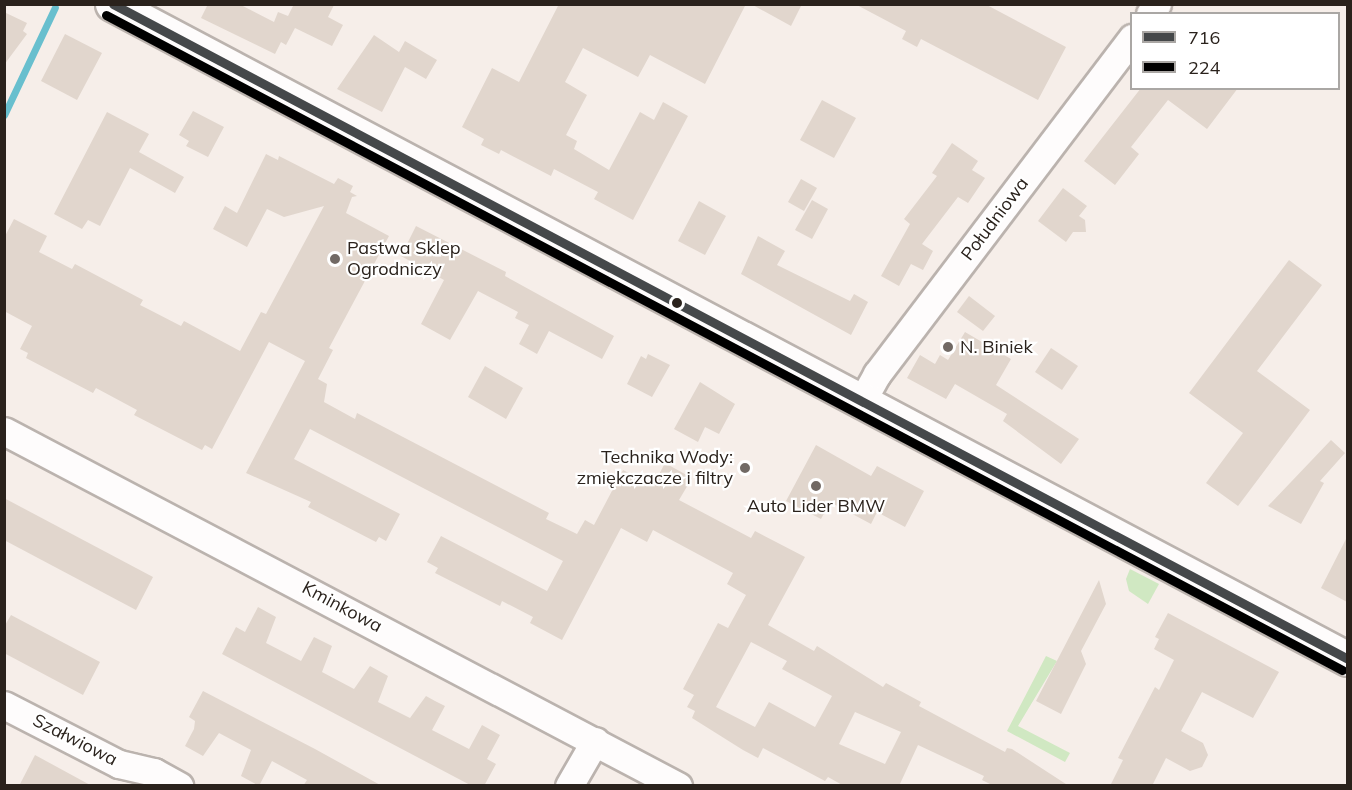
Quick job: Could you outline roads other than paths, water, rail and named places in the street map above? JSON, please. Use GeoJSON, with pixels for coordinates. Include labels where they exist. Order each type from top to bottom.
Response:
{"type":"FeatureCollection","features":[{"type":"Feature","properties":{"kind":"street"},"geometry":{"type":"LineString","coordinates":[[112,4],[1347,659]]}},
{"type":"Feature","properties":{"kind":"street","name":"Południowa"},"geometry":{"type":"LineString","coordinates":[[862,401],[877,374],[1130,39]]}},
{"type":"Feature","properties":{"kind":"street","name":"Kminkowa"},"geometry":{"type":"LineString","coordinates":[[4,431],[678,786]]}},
{"type":"Feature","properties":{"kind":"street","name":"Szałwiowa"},"geometry":{"type":"LineString","coordinates":[[4,705],[113,775],[154,772],[179,786]]}},
{"type":"Feature","properties":{"kind":"street"},"geometry":{"type":"LineString","coordinates":[[569,786],[595,741]]}},
{"type":"Feature","properties":{"kind":"waterway"},"geometry":{"type":"LineString","coordinates":[[4,115],[55,7]]}},
{"type":"Feature","properties":{"kind":"place","name":"Pastwa Sklep Ogrodniczy"},"geometry":{"type":"Point","coordinates":[335,259]}},
{"type":"Feature","properties":{"kind":"place","name":"N. Biniek"},"geometry":{"type":"Point","coordinates":[948,347]}},
{"type":"Feature","properties":{"kind":"place","name":"Technika Wody: zmiękczacze i filtry"},"geometry":{"type":"Point","coordinates":[745,468]}},
{"type":"Feature","properties":{"kind":"place","name":"Auto Lider BMW"},"geometry":{"type":"Point","coordinates":[816,486]}}]}
